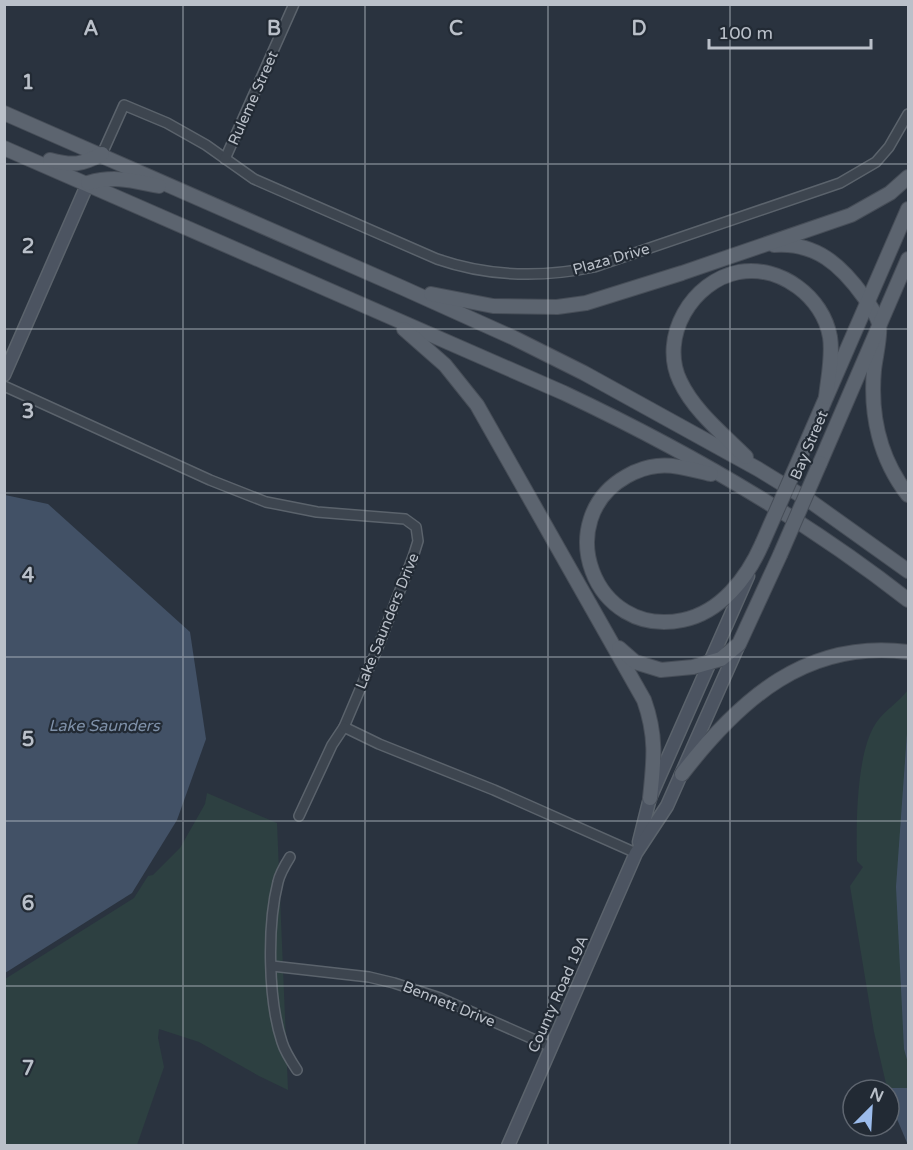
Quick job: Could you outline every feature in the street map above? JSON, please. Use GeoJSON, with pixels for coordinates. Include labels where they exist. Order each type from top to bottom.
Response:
{"type":"FeatureCollection","features":[{"type":"Feature","properties":{"kind":"main road"},"geometry":{"type":"LineString","coordinates":[[4,113],[102,154],[403,288],[514,338],[584,373],[758,470],[852,529],[909,571]]}},
{"type":"Feature","properties":{"kind":"main road"},"geometry":{"type":"LineString","coordinates":[[4,148],[88,183],[612,416],[725,477],[840,548],[909,600]]}},
{"type":"Feature","properties":{"kind":"main road"},"geometry":{"type":"LineString","coordinates":[[22,154],[65,164],[84,163],[102,154]]}},
{"type":"Feature","properties":{"kind":"main road"},"geometry":{"type":"LineString","coordinates":[[403,288],[493,306],[557,307],[586,303],[616,295],[851,215],[890,193],[909,177]]}},
{"type":"Feature","properties":{"kind":"main road"},"geometry":{"type":"LineString","coordinates":[[4,375],[88,183],[104,178],[118,178],[185,192]]}},
{"type":"Feature","properties":{"kind":"main road","name":"Bay Street"},"geometry":{"type":"LineString","coordinates":[[725,477],[667,465],[646,468],[622,479],[606,493],[593,512],[587,542],[590,565],[598,584],[611,603],[636,618],[655,622],[672,622],[703,614],[717,605],[752,566],[909,209]]}},
{"type":"Feature","properties":{"kind":"main road"},"geometry":{"type":"LineString","coordinates":[[763,245],[798,246],[826,257],[850,277],[868,302],[879,325],[873,382],[875,422],[889,465],[909,495]]}},
{"type":"Feature","properties":{"kind":"main road","name":"Bay Street"},"geometry":{"type":"LineString","coordinates":[[740,644],[909,259]]}},
{"type":"Feature","properties":{"kind":"main road"},"geometry":{"type":"LineString","coordinates":[[758,470],[702,412],[680,381],[675,355],[677,328],[700,292],[729,276],[752,272],[782,278],[803,290],[820,311],[830,338],[831,352],[826,397]]}},
{"type":"Feature","properties":{"kind":"main road"},"geometry":{"type":"LineString","coordinates":[[391,318],[445,365],[477,405],[644,700],[654,738],[655,759],[650,798],[636,854]]}},
{"type":"Feature","properties":{"kind":"main road"},"geometry":{"type":"LineString","coordinates":[[650,798],[752,566]]}},
{"type":"Feature","properties":{"kind":"main road"},"geometry":{"type":"LineString","coordinates":[[608,636],[635,662],[649,667],[674,670],[721,659],[740,644]]}},
{"type":"Feature","properties":{"kind":"main road"},"geometry":{"type":"LineString","coordinates":[[636,854],[667,806],[740,644]]}},
{"type":"Feature","properties":{"kind":"main road"},"geometry":{"type":"LineString","coordinates":[[682,774],[723,723],[759,692],[777,680],[823,660],[849,653],[872,650],[909,652]]}},
{"type":"Feature","properties":{"kind":"main road","name":"County Road 19A"},"geometry":{"type":"LineString","coordinates":[[508,1146],[636,854]]}},
{"type":"Feature","properties":{"kind":"street","name":"Ruleme Street"},"geometry":{"type":"LineString","coordinates":[[225,159],[294,4]]}},
{"type":"Feature","properties":{"kind":"street","name":"Plaza Drive"},"geometry":{"type":"LineString","coordinates":[[102,154],[124,105],[167,123],[206,145],[254,179],[437,259],[458,266],[503,273],[554,274],[594,267],[840,183],[876,162],[889,147],[909,114]]}},
{"type":"Feature","properties":{"kind":"street","name":"Lake Saunders Drive"},"geometry":{"type":"LineString","coordinates":[[4,386],[210,480],[266,502],[317,512],[405,519],[412,523],[418,534],[413,557],[344,727]]}},
{"type":"Feature","properties":{"kind":"street"},"geometry":{"type":"LineString","coordinates":[[299,816],[332,745],[344,727],[379,744],[494,790],[636,854]]}},
{"type":"Feature","properties":{"kind":"street"},"geometry":{"type":"LineString","coordinates":[[290,857],[278,881],[271,935],[273,1004],[281,1041],[297,1070]]}},
{"type":"Feature","properties":{"kind":"street","name":"Bennett Drive"},"geometry":{"type":"LineString","coordinates":[[272,966],[319,970],[394,982],[440,998],[551,1047]]}},
{"type":"Feature","properties":{"kind":"shaded area"},"geometry":{"type":"Polygon","coordinates":[[[908,690],[908,1088],[901,1088],[901,1078],[885,1078],[874,1032],[850,886],[863,867],[857,861],[857,828],[864,752],[876,723],[908,690]]]}},
{"type":"Feature","properties":{"kind":"shaded area"},"geometry":{"type":"Polygon","coordinates":[[[207,793],[277,823],[288,1090],[199,1042],[159,1029],[158,1038],[164,1067],[137,1145],[5,1146],[5,979],[134,898],[148,876],[153,875],[180,848],[205,804],[207,793]]]}},
{"type":"Feature","properties":{"kind":"water","name":"Lake Saunders"},"geometry":{"type":"Polygon","coordinates":[[[5,495],[48,504],[190,632],[206,739],[177,820],[132,893],[5,973],[5,495]]]}},
{"type":"Feature","properties":{"kind":"water"},"geometry":{"type":"Polygon","coordinates":[[[908,730],[908,1063],[904,1049],[896,887],[908,730]]]}},
{"type":"Feature","properties":{"kind":"water"},"geometry":{"type":"Polygon","coordinates":[[[901,1088],[908,1088],[908,1145],[901,1128],[901,1088]]]}}]}
